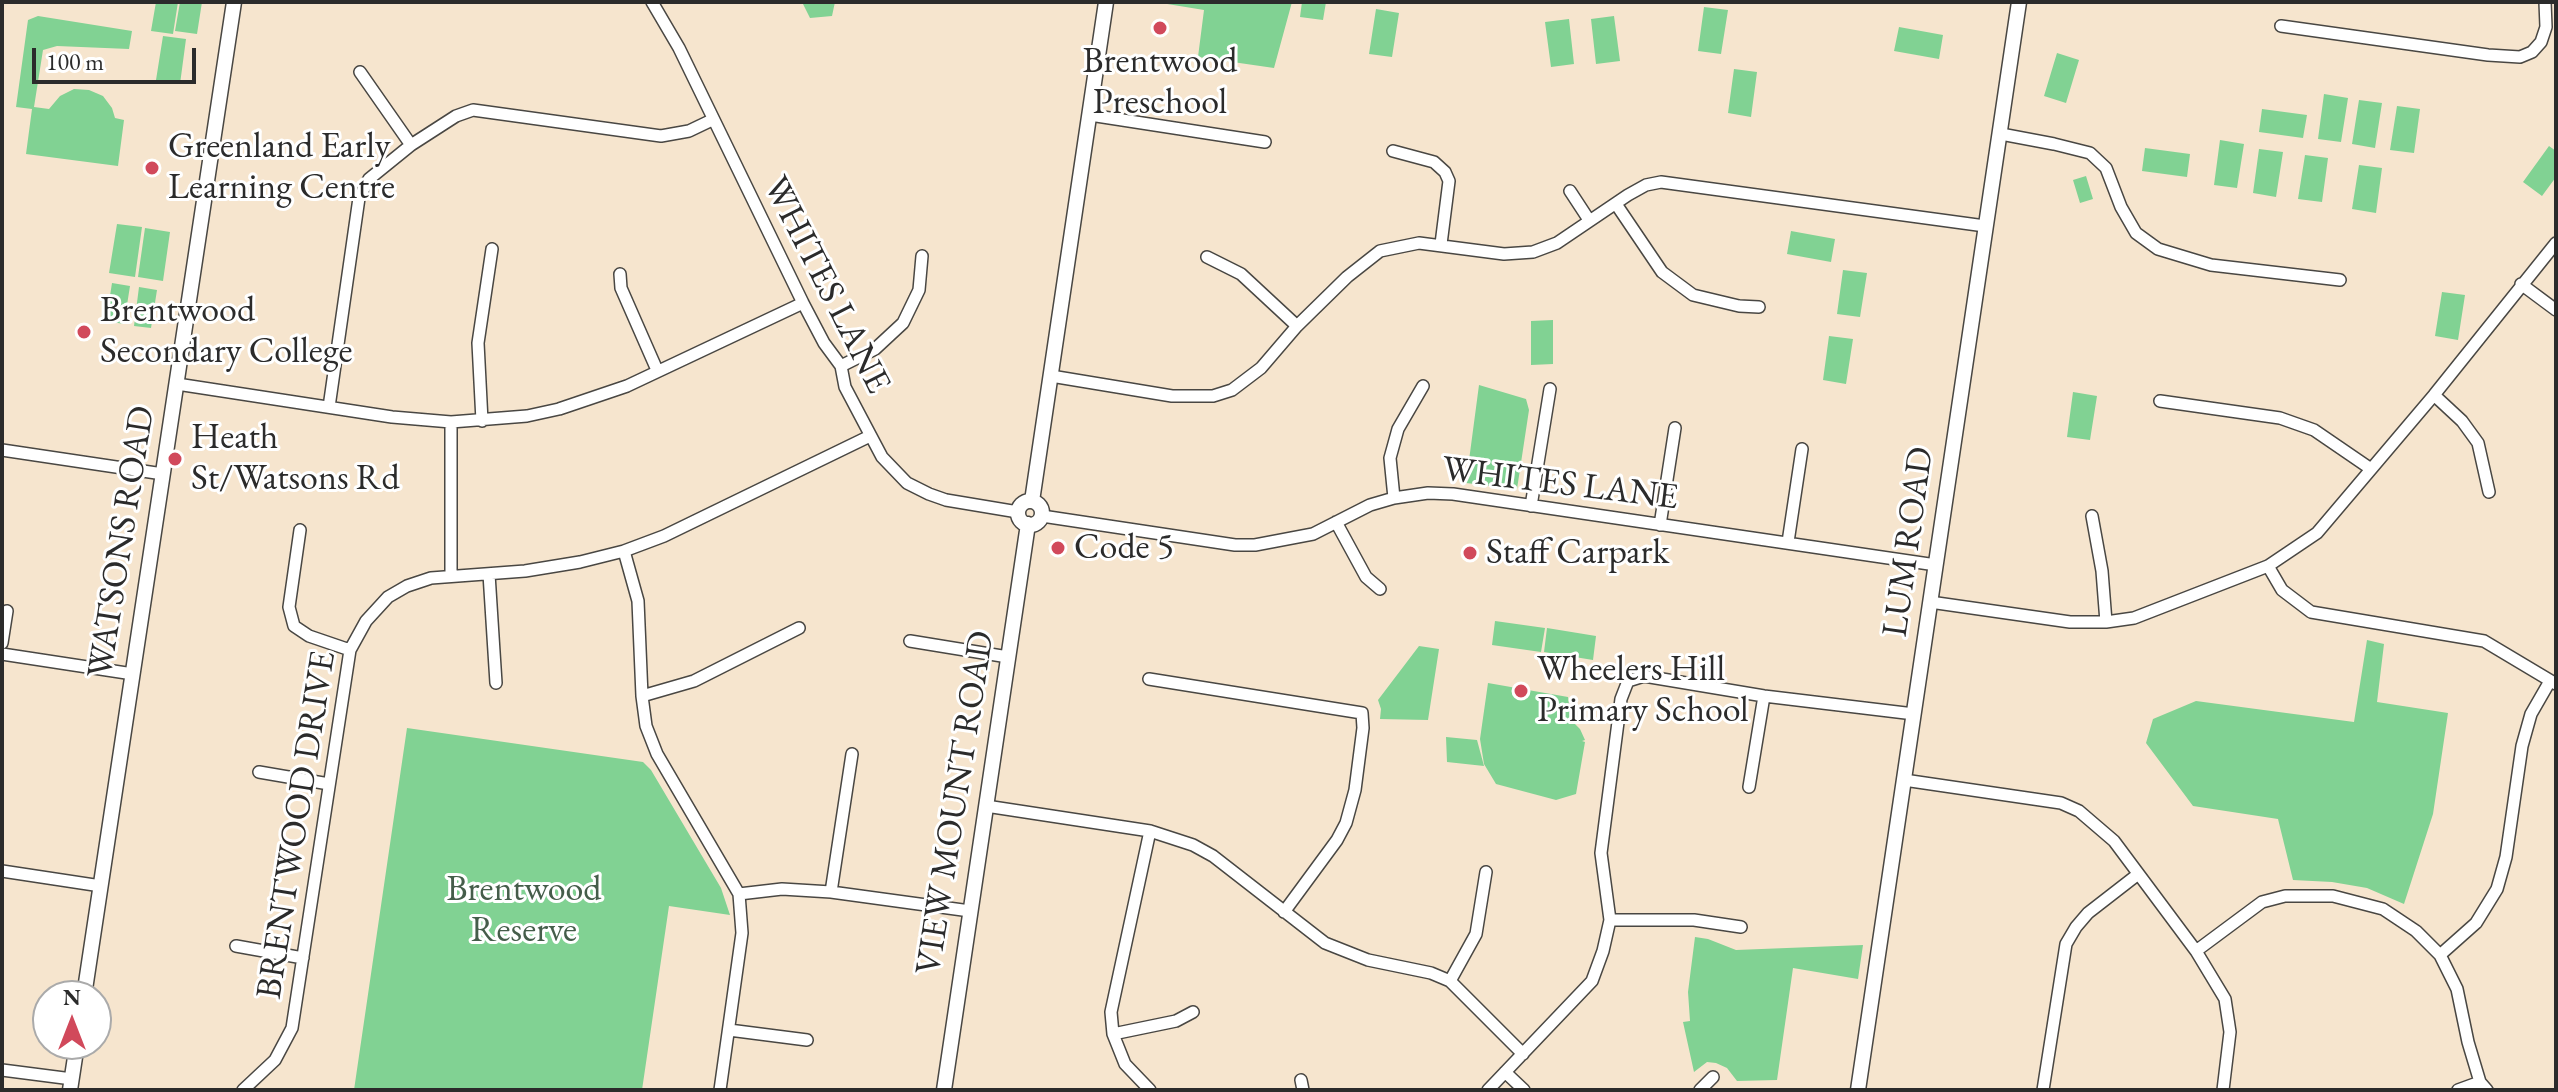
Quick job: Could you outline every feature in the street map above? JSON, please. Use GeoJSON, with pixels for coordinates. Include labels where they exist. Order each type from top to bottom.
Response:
{"type":"FeatureCollection","features":[{"type":"Feature","properties":{"kind":"street","name":"WATSONS ROAD"},"geometry":{"type":"LineString","coordinates":[[86,980],[234,2]]}},
{"type":"Feature","properties":{"kind":"street","name":"WHITES LANE"},"geometry":{"type":"LineString","coordinates":[[652,2],[679,48],[803,303],[824,343],[841,366],[845,387],[870,436],[893,472],[907,483],[946,500],[1018,512]]}},
{"type":"Feature","properties":{"kind":"street"},"geometry":{"type":"LineString","coordinates":[[1032,501],[1106,2]]}},
{"type":"Feature","properties":{"kind":"street","name":"LUM ROAD"},"geometry":{"type":"LineString","coordinates":[[1858,1090],[2019,2]]}},
{"type":"Feature","properties":{"kind":"street"},"geometry":{"type":"LineString","coordinates":[[2281,26],[2520,57],[2532,52],[2541,42],[2546,27],[2545,2]]}},
{"type":"Feature","properties":{"kind":"street"},"geometry":{"type":"LineString","coordinates":[[360,72],[411,145]]}},
{"type":"Feature","properties":{"kind":"street"},"geometry":{"type":"LineString","coordinates":[[329,407],[359,198],[369,179],[411,145],[456,116],[473,110],[661,136],[689,131],[712,120]]}},
{"type":"Feature","properties":{"kind":"street"},"geometry":{"type":"LineString","coordinates":[[1090,115],[1265,142]]}},
{"type":"Feature","properties":{"kind":"street"},"geometry":{"type":"LineString","coordinates":[[2001,134],[2090,153],[2106,168],[2121,207],[2136,233],[2158,249],[2211,265],[2340,280]]}},
{"type":"Feature","properties":{"kind":"street"},"geometry":{"type":"LineString","coordinates":[[1393,151],[1434,162],[1445,172],[1449,181],[1441,244]]}},
{"type":"Feature","properties":{"kind":"street"},"geometry":{"type":"LineString","coordinates":[[1051,376],[1172,396],[1213,396],[1232,390],[1254,374],[1347,277],[1380,251],[1419,243],[1504,254],[1533,252],[1557,243],[1646,185],[1661,182],[1985,226]]}},
{"type":"Feature","properties":{"kind":"street"},"geometry":{"type":"LineString","coordinates":[[1570,191],[1589,220]]}},
{"type":"Feature","properties":{"kind":"street"},"geometry":{"type":"LineString","coordinates":[[1616,204],[1662,272],[1693,295],[1739,306],[1759,307]]}},
{"type":"Feature","properties":{"kind":"street"},"geometry":{"type":"LineString","coordinates":[[1930,602],[2070,622],[2106,622],[2134,618],[2268,566],[2317,533],[2434,395],[2556,243]]}},
{"type":"Feature","properties":{"kind":"street"},"geometry":{"type":"LineString","coordinates":[[482,421],[478,343],[492,249]]}},
{"type":"Feature","properties":{"kind":"street"},"geometry":{"type":"LineString","coordinates":[[841,366],[875,349],[903,323],[919,290],[922,256]]}},
{"type":"Feature","properties":{"kind":"street"},"geometry":{"type":"LineString","coordinates":[[1207,257],[1241,274],[1297,326]]}},
{"type":"Feature","properties":{"kind":"street"},"geometry":{"type":"LineString","coordinates":[[620,274],[621,288],[657,370]]}},
{"type":"Feature","properties":{"kind":"street"},"geometry":{"type":"LineString","coordinates":[[2521,284],[2556,310]]}},
{"type":"Feature","properties":{"kind":"street"},"geometry":{"type":"LineString","coordinates":[[177,384],[392,417],[482,421],[559,409],[627,386],[803,303]]}},
{"type":"Feature","properties":{"kind":"street"},"geometry":{"type":"LineString","coordinates":[[1394,498],[1390,458],[1398,429],[1423,386]]}},
{"type":"Feature","properties":{"kind":"street"},"geometry":{"type":"LineString","coordinates":[[1531,506],[1550,389]]}},
{"type":"Feature","properties":{"kind":"street"},"geometry":{"type":"LineString","coordinates":[[2434,395],[2462,421],[2478,443],[2489,492]]}},
{"type":"Feature","properties":{"kind":"street"},"geometry":{"type":"LineString","coordinates":[[2160,401],[2280,418],[2314,430],[2371,469]]}},
{"type":"Feature","properties":{"kind":"street"},"geometry":{"type":"LineString","coordinates":[[451,422],[451,575]]}},
{"type":"Feature","properties":{"kind":"street"},"geometry":{"type":"LineString","coordinates":[[1660,525],[1675,428]]}},
{"type":"Feature","properties":{"kind":"street","name":"BRENTWOOD DRIVE"},"geometry":{"type":"LineString","coordinates":[[250,1088],[275,1060],[292,1028],[350,650],[366,621],[388,597],[407,586],[451,575],[550,568],[624,551],[664,536],[870,436]]}},
{"type":"Feature","properties":{"kind":"street"},"geometry":{"type":"LineString","coordinates":[[1788,542],[1802,449]]}},
{"type":"Feature","properties":{"kind":"street"},"geometry":{"type":"LineString","coordinates":[[2,450],[163,474]]}},
{"type":"Feature","properties":{"kind":"street","name":"WHITES LANE"},"geometry":{"type":"LineString","coordinates":[[1042,516],[1235,545],[1255,545],[1313,534],[1370,505],[1394,498],[1428,493],[1453,494],[1936,565]]}},
{"type":"Feature","properties":{"kind":"street"},"geometry":{"type":"LineString","coordinates":[[1032,501],[1041,507],[1042,516],[1036,523],[1028,524],[1021,521],[1018,512],[1023,503],[1032,501]]}},
{"type":"Feature","properties":{"kind":"street"},"geometry":{"type":"LineString","coordinates":[[2092,516],[2102,571],[2106,622]]}},
{"type":"Feature","properties":{"kind":"street"},"geometry":{"type":"LineString","coordinates":[[1336,522],[1366,577],[1380,589]]}},
{"type":"Feature","properties":{"kind":"street","name":"VIEW MOUNT ROAD"},"geometry":{"type":"LineString","coordinates":[[944,1090],[1028,524]]}},
{"type":"Feature","properties":{"kind":"street"},"geometry":{"type":"LineString","coordinates":[[300,530],[289,607],[294,626],[309,636],[350,650]]}},
{"type":"Feature","properties":{"kind":"street"},"geometry":{"type":"LineString","coordinates":[[624,551],[638,601],[646,726],[657,754],[739,894],[742,933],[720,1090]]}},
{"type":"Feature","properties":{"kind":"street"},"geometry":{"type":"LineString","coordinates":[[2268,566],[2282,590],[2311,612],[2484,641],[2553,683],[2531,714],[2522,746],[2506,857],[2497,889],[2476,923],[2440,955]]}},
{"type":"Feature","properties":{"kind":"street"},"geometry":{"type":"LineString","coordinates":[[489,574],[496,683]]}},
{"type":"Feature","properties":{"kind":"street"},"geometry":{"type":"LineString","coordinates":[[2,643],[7,611]]}},
{"type":"Feature","properties":{"kind":"street"},"geometry":{"type":"LineString","coordinates":[[642,696],[694,681],[799,628]]}},
{"type":"Feature","properties":{"kind":"street"},"geometry":{"type":"LineString","coordinates":[[910,641],[1008,657]]}},
{"type":"Feature","properties":{"kind":"street"},"geometry":{"type":"LineString","coordinates":[[2,654],[133,674]]}},
{"type":"Feature","properties":{"kind":"street"},"geometry":{"type":"LineString","coordinates":[[1488,1090],[1592,981],[1603,951],[1610,920],[1601,853],[1621,699],[1628,681],[1644,676],[1764,696],[1914,714]]}},
{"type":"Feature","properties":{"kind":"street"},"geometry":{"type":"LineString","coordinates":[[1149,679],[1362,713],[1355,790],[1346,823],[1284,912]]}},
{"type":"Feature","properties":{"kind":"street"},"geometry":{"type":"LineString","coordinates":[[1749,787],[1764,696]]}},
{"type":"Feature","properties":{"kind":"street"},"geometry":{"type":"LineString","coordinates":[[831,892],[852,754]]}},
{"type":"Feature","properties":{"kind":"street"},"geometry":{"type":"LineString","coordinates":[[259,772],[329,784]]}},
{"type":"Feature","properties":{"kind":"street"},"geometry":{"type":"LineString","coordinates":[[1904,780],[2061,803],[2079,811],[2114,841],[2216,979],[2225,999],[2230,1032],[2223,1090]]}},
{"type":"Feature","properties":{"kind":"street"},"geometry":{"type":"LineString","coordinates":[[986,806],[1150,831],[1176,838],[1213,856],[1325,943],[1368,960],[1431,973],[1450,981],[1523,1054]]}},
{"type":"Feature","properties":{"kind":"street"},"geometry":{"type":"LineString","coordinates":[[1150,831],[1111,1012],[1113,1034],[1125,1064],[1150,1090]]}},
{"type":"Feature","properties":{"kind":"street"},"geometry":{"type":"LineString","coordinates":[[2,871],[101,886]]}},
{"type":"Feature","properties":{"kind":"street"},"geometry":{"type":"LineString","coordinates":[[1450,981],[1476,934],[1486,872]]}},
{"type":"Feature","properties":{"kind":"street"},"geometry":{"type":"LineString","coordinates":[[2043,1090],[2066,944],[2088,913],[2137,875]]}},
{"type":"Feature","properties":{"kind":"street"},"geometry":{"type":"LineString","coordinates":[[739,894],[782,889],[831,892],[970,911]]}},
{"type":"Feature","properties":{"kind":"street"},"geometry":{"type":"LineString","coordinates":[[2196,951],[2262,902],[2307,894],[2359,901],[2383,909],[2416,931],[2440,955],[2457,989],[2468,1042],[2484,1086],[2458,1090]]}},
{"type":"Feature","properties":{"kind":"street"},"geometry":{"type":"LineString","coordinates":[[1610,920],[1694,920],[1741,927]]}},
{"type":"Feature","properties":{"kind":"street"},"geometry":{"type":"LineString","coordinates":[[236,946],[303,958]]}},
{"type":"Feature","properties":{"kind":"street"},"geometry":{"type":"LineString","coordinates":[[1113,1034],[1176,1021],[1193,1012]]}},
{"type":"Feature","properties":{"kind":"street"},"geometry":{"type":"LineString","coordinates":[[729,1030],[807,1040]]}},
{"type":"Feature","properties":{"kind":"street"},"geometry":{"type":"LineString","coordinates":[[2,1070],[71,1084],[75,1060]]}},
{"type":"Feature","properties":{"kind":"street"},"geometry":{"type":"LineString","coordinates":[[1505,1072],[1524,1090]]}},
{"type":"Feature","properties":{"kind":"street"},"geometry":{"type":"LineString","coordinates":[[1700,1090],[1713,1077]]}},
{"type":"Feature","properties":{"kind":"green space"},"geometry":{"type":"Polygon","coordinates":[[[156,2],[178,2],[173,34],[151,31],[156,2]]]}},
{"type":"Feature","properties":{"kind":"green space"},"geometry":{"type":"Polygon","coordinates":[[[180,2],[202,2],[197,34],[175,31],[180,2]]]}},
{"type":"Feature","properties":{"kind":"green space"},"geometry":{"type":"Polygon","coordinates":[[[802,2],[835,2],[832,16],[810,18],[802,2]]]}},
{"type":"Feature","properties":{"kind":"green space"},"geometry":{"type":"Polygon","coordinates":[[[1155,2],[1292,2],[1274,68],[1198,57],[1204,10],[1155,2]]]}},
{"type":"Feature","properties":{"kind":"green space"},"geometry":{"type":"Polygon","coordinates":[[[1302,2],[1326,2],[1323,20],[1300,17],[1302,2]]]}},
{"type":"Feature","properties":{"kind":"green space"},"geometry":{"type":"Polygon","coordinates":[[[1704,7],[1728,10],[1721,54],[1698,51],[1704,7]]]}},
{"type":"Feature","properties":{"kind":"green space"},"geometry":{"type":"Polygon","coordinates":[[[1376,9],[1399,13],[1392,57],[1369,54],[1376,9]]]}},
{"type":"Feature","properties":{"kind":"green space"},"geometry":{"type":"Polygon","coordinates":[[[38,16],[132,31],[129,49],[57,46],[43,50],[34,107],[49,109],[60,96],[74,89],[89,90],[103,96],[115,118],[124,120],[118,166],[26,154],[32,109],[16,107],[28,20],[38,16]]]}},
{"type":"Feature","properties":{"kind":"green space"},"geometry":{"type":"Polygon","coordinates":[[[1614,16],[1620,61],[1596,64],[1591,19],[1614,16]]]}},
{"type":"Feature","properties":{"kind":"green space"},"geometry":{"type":"Polygon","coordinates":[[[1569,19],[1574,64],[1551,67],[1545,22],[1569,19]]]}},
{"type":"Feature","properties":{"kind":"green space"},"geometry":{"type":"Polygon","coordinates":[[[1899,27],[1943,35],[1939,59],[1894,51],[1899,27]]]}},
{"type":"Feature","properties":{"kind":"green space"},"geometry":{"type":"Polygon","coordinates":[[[163,36],[186,39],[180,84],[156,80],[163,36]]]}},
{"type":"Feature","properties":{"kind":"green space"},"geometry":{"type":"Polygon","coordinates":[[[2057,53],[2079,60],[2066,103],[2044,96],[2057,53]]]}},
{"type":"Feature","properties":{"kind":"green space"},"geometry":{"type":"Polygon","coordinates":[[[1734,69],[1757,72],[1751,117],[1728,113],[1734,69]]]}},
{"type":"Feature","properties":{"kind":"green space"},"geometry":{"type":"Polygon","coordinates":[[[2324,94],[2348,98],[2341,142],[2318,139],[2324,94]]]}},
{"type":"Feature","properties":{"kind":"green space"},"geometry":{"type":"Polygon","coordinates":[[[2359,100],[2382,103],[2375,148],[2352,144],[2359,100]]]}},
{"type":"Feature","properties":{"kind":"green space"},"geometry":{"type":"Polygon","coordinates":[[[2397,106],[2420,109],[2414,153],[2390,150],[2397,106]]]}},
{"type":"Feature","properties":{"kind":"green space"},"geometry":{"type":"Polygon","coordinates":[[[2262,109],[2307,115],[2303,138],[2259,132],[2262,109]]]}},
{"type":"Feature","properties":{"kind":"green space"},"geometry":{"type":"Polygon","coordinates":[[[2220,140],[2244,144],[2237,188],[2214,185],[2220,140]]]}},
{"type":"Feature","properties":{"kind":"green space"},"geometry":{"type":"Polygon","coordinates":[[[2549,146],[2556,151],[2556,177],[2542,196],[2523,182],[2549,146]]]}},
{"type":"Feature","properties":{"kind":"green space"},"geometry":{"type":"Polygon","coordinates":[[[2145,148],[2190,154],[2187,177],[2142,171],[2145,148]]]}},
{"type":"Feature","properties":{"kind":"green space"},"geometry":{"type":"Polygon","coordinates":[[[2259,149],[2283,152],[2276,197],[2253,193],[2259,149]]]}},
{"type":"Feature","properties":{"kind":"green space"},"geometry":{"type":"Polygon","coordinates":[[[2305,155],[2328,158],[2322,202],[2298,199],[2305,155]]]}},
{"type":"Feature","properties":{"kind":"green space"},"geometry":{"type":"Polygon","coordinates":[[[2359,165],[2382,168],[2376,213],[2352,209],[2359,165]]]}},
{"type":"Feature","properties":{"kind":"green space"},"geometry":{"type":"Polygon","coordinates":[[[2086,176],[2093,199],[2080,203],[2073,180],[2086,176]]]}},
{"type":"Feature","properties":{"kind":"green space"},"geometry":{"type":"Polygon","coordinates":[[[117,224],[142,227],[135,277],[109,273],[117,224]]]}},
{"type":"Feature","properties":{"kind":"green space"},"geometry":{"type":"Polygon","coordinates":[[[145,228],[170,232],[163,281],[138,277],[145,228]]]}},
{"type":"Feature","properties":{"kind":"green space"},"geometry":{"type":"Polygon","coordinates":[[[1791,231],[1835,239],[1831,262],[1787,254],[1791,231]]]}},
{"type":"Feature","properties":{"kind":"green space"},"geometry":{"type":"Polygon","coordinates":[[[1843,270],[1867,273],[1860,317],[1837,314],[1843,270]]]}},
{"type":"Feature","properties":{"kind":"green space"},"geometry":{"type":"Polygon","coordinates":[[[112,283],[130,286],[124,324],[106,321],[112,283]]]}},
{"type":"Feature","properties":{"kind":"green space"},"geometry":{"type":"Polygon","coordinates":[[[139,287],[157,290],[151,328],[134,326],[139,287]]]}},
{"type":"Feature","properties":{"kind":"green space"},"geometry":{"type":"Polygon","coordinates":[[[2442,292],[2465,295],[2458,340],[2435,336],[2442,292]]]}},
{"type":"Feature","properties":{"kind":"green space"},"geometry":{"type":"Polygon","coordinates":[[[1553,320],[1553,364],[1531,365],[1531,321],[1553,320]]]}},
{"type":"Feature","properties":{"kind":"green space"},"geometry":{"type":"Polygon","coordinates":[[[1829,336],[1853,339],[1846,384],[1823,380],[1829,336]]]}},
{"type":"Feature","properties":{"kind":"green space"},"geometry":{"type":"Polygon","coordinates":[[[1479,385],[1526,399],[1529,410],[1517,489],[1466,483],[1479,385]]]}},
{"type":"Feature","properties":{"kind":"green space"},"geometry":{"type":"Polygon","coordinates":[[[2073,392],[2097,396],[2090,440],[2067,437],[2073,392]]]}},
{"type":"Feature","properties":{"kind":"green space"},"geometry":{"type":"Polygon","coordinates":[[[1495,621],[1545,628],[1541,652],[1492,645],[1495,621]]]}},
{"type":"Feature","properties":{"kind":"green space"},"geometry":{"type":"Polygon","coordinates":[[[1547,628],[1596,636],[1593,660],[1544,652],[1547,628]]]}},
{"type":"Feature","properties":{"kind":"green space"},"geometry":{"type":"Polygon","coordinates":[[[2367,640],[2384,644],[2377,702],[2448,713],[2433,814],[2404,904],[2367,888],[2293,880],[2278,819],[2193,806],[2146,743],[2153,719],[2196,701],[2354,722],[2367,640]]]}},
{"type":"Feature","properties":{"kind":"green space"},"geometry":{"type":"Polygon","coordinates":[[[1419,646],[1439,649],[1428,720],[1380,719],[1378,700],[1419,646]]]}},
{"type":"Feature","properties":{"kind":"green space"},"geometry":{"type":"Polygon","coordinates":[[[1488,683],[1568,697],[1571,720],[1585,740],[1582,741],[1585,742],[1576,794],[1556,800],[1496,784],[1484,764],[1480,739],[1488,683]]]}},
{"type":"Feature","properties":{"kind":"green space","name":"Brentwood Reserve"},"geometry":{"type":"Polygon","coordinates":[[[407,728],[643,762],[651,770],[721,888],[730,915],[669,906],[642,1090],[354,1090],[407,728]]]}},
{"type":"Feature","properties":{"kind":"green space"},"geometry":{"type":"Polygon","coordinates":[[[1446,737],[1477,740],[1484,766],[1447,762],[1446,737]]]}},
{"type":"Feature","properties":{"kind":"green space"},"geometry":{"type":"Polygon","coordinates":[[[1695,937],[1736,950],[1863,945],[1858,979],[1793,968],[1777,1080],[1737,1081],[1727,1068],[1707,1062],[1694,1072],[1683,1022],[1690,1021],[1688,992],[1695,937]]]}},
{"type":"Feature","properties":{"kind":"place","name":"Brentwood Preschool"},"geometry":{"type":"Point","coordinates":[1160,28]}},
{"type":"Feature","properties":{"kind":"place","name":"Greenland Early Learning Centre"},"geometry":{"type":"Point","coordinates":[152,168]}},
{"type":"Feature","properties":{"kind":"place","name":"Brentwood Secondary College"},"geometry":{"type":"Point","coordinates":[84,332]}},
{"type":"Feature","properties":{"kind":"place","name":"Heath St/Watsons Rd"},"geometry":{"type":"Point","coordinates":[175,459]}},
{"type":"Feature","properties":{"kind":"place","name":"Code 5"},"geometry":{"type":"Point","coordinates":[1058,548]}},
{"type":"Feature","properties":{"kind":"place","name":"Staff Carpark"},"geometry":{"type":"Point","coordinates":[1470,553]}},
{"type":"Feature","properties":{"kind":"place","name":"Wheelers Hill Primary School"},"geometry":{"type":"Point","coordinates":[1521,691]}}]}
